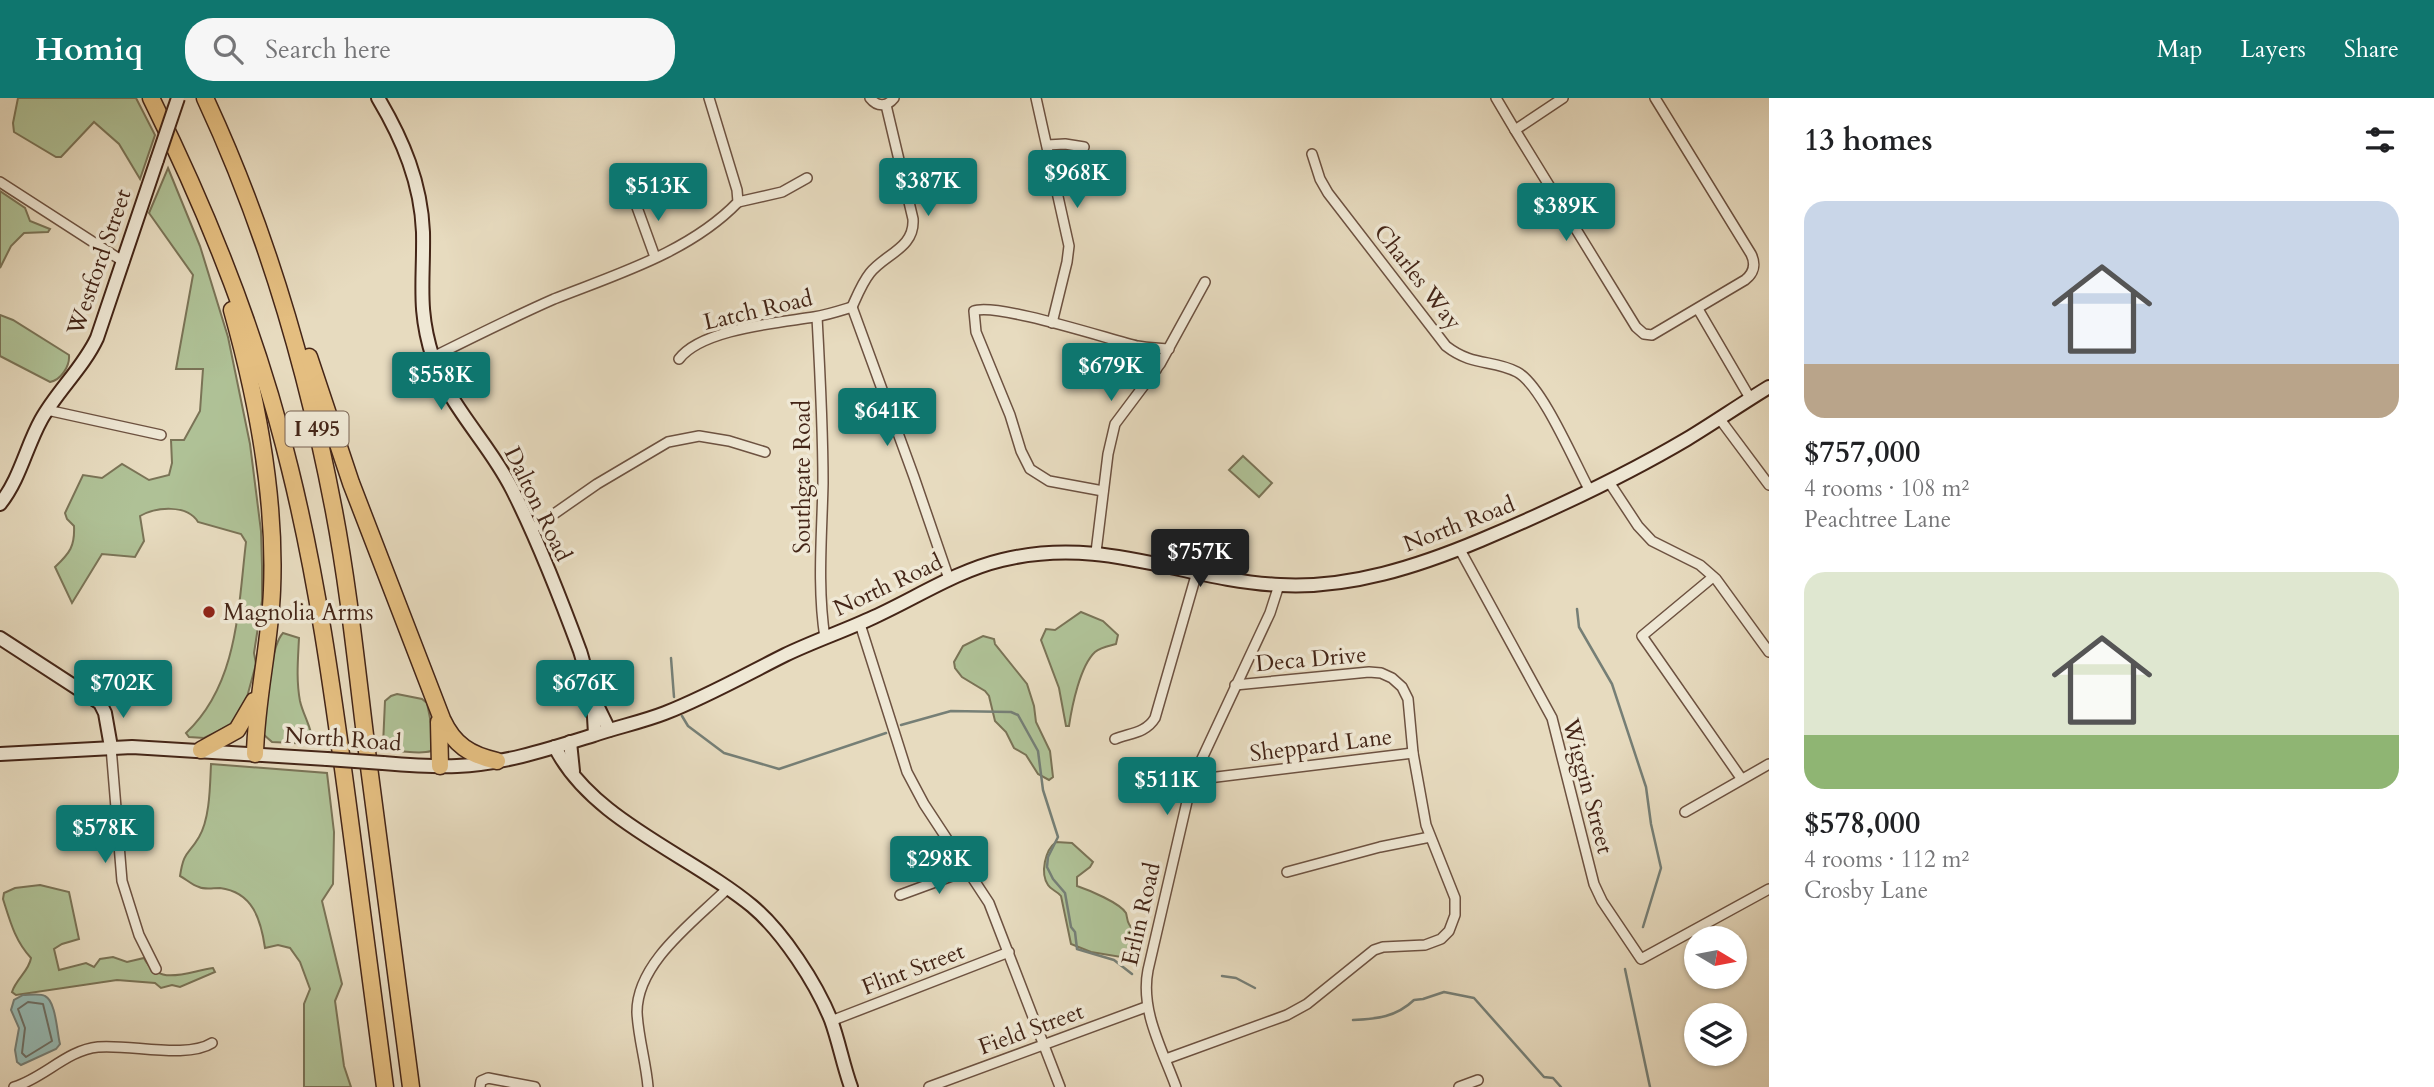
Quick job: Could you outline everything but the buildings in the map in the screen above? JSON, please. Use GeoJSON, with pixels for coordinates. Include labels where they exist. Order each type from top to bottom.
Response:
{"type":"FeatureCollection","features":[{"type":"Feature","properties":{"kind":"highway","name":"I 495"},"geometry":{"type":"LineString","coordinates":[[151,98],[205,214],[238,299],[266,381],[290,467],[329,660],[385,1087]]}},
{"type":"Feature","properties":{"kind":"highway","name":"I 495"},"geometry":{"type":"LineString","coordinates":[[205,98],[254,216],[301,364],[334,513],[411,1087]]}},
{"type":"Feature","properties":{"kind":"highway"},"geometry":{"type":"LineString","coordinates":[[205,214],[244,356],[263,458],[271,534],[270,622],[257,720],[256,754]]}},
{"type":"Feature","properties":{"kind":"highway"},"geometry":{"type":"LineString","coordinates":[[254,216],[282,280],[351,483],[448,733],[470,753],[497,761]]}},
{"type":"Feature","properties":{"kind":"highway"},"geometry":{"type":"LineString","coordinates":[[201,750],[231,735],[241,726],[255,700],[263,668]]}},
{"type":"Feature","properties":{"kind":"highway"},"geometry":{"type":"LineString","coordinates":[[436,705],[440,731],[440,766]]}},
{"type":"Feature","properties":{"kind":"main road","name":"Westford Street"},"geometry":{"type":"LineString","coordinates":[[0,504],[14,482],[47,410],[95,343],[178,98]]}},
{"type":"Feature","properties":{"kind":"main road","name":"Dalton Road"},"geometry":{"type":"LineString","coordinates":[[378,98],[402,140],[415,178],[423,233],[422,313],[433,357],[447,391],[502,470],[531,530],[580,653],[593,696],[609,730]]}},
{"type":"Feature","properties":{"kind":"main road","name":"North Road"},"geometry":{"type":"LineString","coordinates":[[0,754],[111,747],[201,750],[440,766],[497,761],[555,747],[661,715],[859,624],[948,579],[1019,556],[1055,552],[1096,552],[1279,585],[1311,585],[1362,578],[1413,565],[1553,510],[1689,438],[1769,387]]}},
{"type":"Feature","properties":{"kind":"main road"},"geometry":{"type":"LineString","coordinates":[[0,638],[100,703],[105,713],[111,747]]}},
{"type":"Feature","properties":{"kind":"main road","name":"Dalton Road"},"geometry":{"type":"LineString","coordinates":[[593,696],[595,734]]}},
{"type":"Feature","properties":{"kind":"main road"},"geometry":{"type":"LineString","coordinates":[[570,742],[573,771]]}},
{"type":"Feature","properties":{"kind":"main road"},"geometry":{"type":"LineString","coordinates":[[555,747],[564,764],[573,771],[589,793],[615,814],[728,888],[754,908],[773,928],[813,984],[831,1021],[850,1087]]}},
{"type":"Feature","properties":{"kind":"street"},"geometry":{"type":"LineString","coordinates":[[709,98],[737,190],[738,202]]}},
{"type":"Feature","properties":{"kind":"street"},"geometry":{"type":"LineString","coordinates":[[870,98],[877,105],[890,101],[914,225],[910,237],[902,247],[869,273],[852,307],[948,579]]}},
{"type":"Feature","properties":{"kind":"street"},"geometry":{"type":"LineString","coordinates":[[1036,98],[1069,246],[1052,323]]}},
{"type":"Feature","properties":{"kind":"street"},"geometry":{"type":"LineString","coordinates":[[1496,98],[1640,331],[1647,335],[1657,334],[1748,278],[1753,270],[1754,260],[1655,98]]}},
{"type":"Feature","properties":{"kind":"street"},"geometry":{"type":"LineString","coordinates":[[1515,130],[1563,98]]}},
{"type":"Feature","properties":{"kind":"street"},"geometry":{"type":"LineString","coordinates":[[1047,145],[1084,147]]}},
{"type":"Feature","properties":{"kind":"street","name":"Charles Way"},"geometry":{"type":"LineString","coordinates":[[1312,154],[1328,193],[1446,346],[1466,359],[1516,371],[1534,388],[1590,491]]}},
{"type":"Feature","properties":{"kind":"street"},"geometry":{"type":"LineString","coordinates":[[433,357],[510,318],[655,257],[709,228],[738,202],[782,192],[807,178]]}},
{"type":"Feature","properties":{"kind":"street"},"geometry":{"type":"LineString","coordinates":[[0,182],[124,262]]}},
{"type":"Feature","properties":{"kind":"street"},"geometry":{"type":"LineString","coordinates":[[634,199],[655,257]]}},
{"type":"Feature","properties":{"kind":"street"},"geometry":{"type":"LineString","coordinates":[[1096,552],[1115,424],[1156,370],[1205,282]]}},
{"type":"Feature","properties":{"kind":"street","name":"Latch Road"},"geometry":{"type":"LineString","coordinates":[[679,359],[686,349],[703,341],[747,328],[817,317],[852,307]]}},
{"type":"Feature","properties":{"kind":"street"},"geometry":{"type":"LineString","coordinates":[[1103,491],[1049,481],[1030,469],[976,332],[973,323],[975,310],[988,309],[1052,323],[1139,347],[1169,349]]}},
{"type":"Feature","properties":{"kind":"street"},"geometry":{"type":"LineString","coordinates":[[1698,309],[1750,398]]}},
{"type":"Feature","properties":{"kind":"street","name":"Southgate Road"},"geometry":{"type":"LineString","coordinates":[[817,317],[823,424],[821,551],[825,638]]}},
{"type":"Feature","properties":{"kind":"street"},"geometry":{"type":"LineString","coordinates":[[1139,347],[1156,370]]}},
{"type":"Feature","properties":{"kind":"street"},"geometry":{"type":"LineString","coordinates":[[47,410],[161,435]]}},
{"type":"Feature","properties":{"kind":"street"},"geometry":{"type":"LineString","coordinates":[[1719,418],[1769,485]]}},
{"type":"Feature","properties":{"kind":"street"},"geometry":{"type":"LineString","coordinates":[[531,530],[597,484],[668,442],[699,436],[729,441],[765,452]]}},
{"type":"Feature","properties":{"kind":"street"},"geometry":{"type":"LineString","coordinates":[[1609,481],[1651,541],[1700,565],[1713,577],[1769,652]]}},
{"type":"Feature","properties":{"kind":"street","name":"Wiggin Street"},"geometry":{"type":"LineString","coordinates":[[1459,548],[1552,718],[1594,884],[1602,901],[1641,959],[1769,890]]}},
{"type":"Feature","properties":{"kind":"street"},"geometry":{"type":"LineString","coordinates":[[1115,739],[1142,731],[1149,727],[1155,718],[1197,572]]}},
{"type":"Feature","properties":{"kind":"street"},"geometry":{"type":"LineString","coordinates":[[1713,577],[1642,636],[1741,778]]}},
{"type":"Feature","properties":{"kind":"street","name":"Erlin Road"},"geometry":{"type":"LineString","coordinates":[[1176,1087],[1146,1007],[1148,970],[1192,780],[1270,613],[1279,585]]}},
{"type":"Feature","properties":{"kind":"street"},"geometry":{"type":"LineString","coordinates":[[859,624],[907,772],[924,804],[989,903],[1060,1087]]}},
{"type":"Feature","properties":{"kind":"street","name":"Deca Drive"},"geometry":{"type":"LineString","coordinates":[[1235,685],[1368,672],[1387,675],[1397,682],[1408,699],[1413,753]]}},
{"type":"Feature","properties":{"kind":"street"},"geometry":{"type":"LineString","coordinates":[[111,747],[122,881],[139,935],[156,969]]}},
{"type":"Feature","properties":{"kind":"street"},"geometry":{"type":"LineString","coordinates":[[1166,1059],[1307,1004],[1374,950],[1383,947],[1425,945],[1445,936],[1455,915],[1455,898],[1422,811],[1413,753]]}},
{"type":"Feature","properties":{"kind":"street","name":"Sheppard Lane"},"geometry":{"type":"LineString","coordinates":[[1192,780],[1413,753]]}},
{"type":"Feature","properties":{"kind":"street"},"geometry":{"type":"LineString","coordinates":[[1685,812],[1769,764]]}},
{"type":"Feature","properties":{"kind":"street"},"geometry":{"type":"LineString","coordinates":[[1287,872],[1380,847],[1430,837]]}},
{"type":"Feature","properties":{"kind":"street"},"geometry":{"type":"LineString","coordinates":[[900,895],[968,870]]}},
{"type":"Feature","properties":{"kind":"street"},"geometry":{"type":"LineString","coordinates":[[648,1087],[637,1010],[645,976],[657,958],[728,888]]}},
{"type":"Feature","properties":{"kind":"street","name":"Flint Street"},"geometry":{"type":"LineString","coordinates":[[831,1021],[1009,952]]}},
{"type":"Feature","properties":{"kind":"street","name":"Field Street"},"geometry":{"type":"LineString","coordinates":[[929,1087],[1146,1007]]}},
{"type":"Feature","properties":{"kind":"street"},"geometry":{"type":"LineString","coordinates":[[14,1087],[39,1076],[59,1062],[95,1047],[124,1046],[187,1051],[202,1049],[212,1043]]}},
{"type":"Feature","properties":{"kind":"street"},"geometry":{"type":"LineString","coordinates":[[480,1087],[481,1081],[488,1078],[535,1087]]}},
{"type":"Feature","properties":{"kind":"street"},"geometry":{"type":"LineString","coordinates":[[1459,1087],[1478,1080]]}},
{"type":"Feature","properties":{"kind":"green space"},"geometry":{"type":"Polygon","coordinates":[[[18,98],[136,98],[155,135],[140,179],[119,144],[94,122],[61,157],[56,157],[14,132],[18,98]]]}},
{"type":"Feature","properties":{"kind":"green space"},"geometry":{"type":"Polygon","coordinates":[[[168,168],[200,246],[228,337],[250,444],[261,531],[262,601],[254,653],[256,664],[247,697],[237,718],[229,726],[204,738],[189,737],[186,733],[203,713],[226,669],[237,619],[246,542],[241,534],[198,522],[187,512],[179,510],[162,509],[147,513],[140,516],[144,541],[135,557],[102,554],[72,603],[55,567],[68,553],[74,539],[74,526],[65,513],[83,475],[102,478],[122,464],[149,480],[169,475],[172,463],[171,440],[184,440],[200,411],[203,369],[176,369],[193,275],[149,213],[168,168]]]}},
{"type":"Feature","properties":{"kind":"green space"},"geometry":{"type":"Polygon","coordinates":[[[0,191],[25,208],[30,221],[50,229],[48,232],[24,233],[11,246],[0,268],[0,191]]]}},
{"type":"Feature","properties":{"kind":"green space"},"geometry":{"type":"Polygon","coordinates":[[[0,315],[13,320],[69,355],[64,372],[50,382],[0,356],[0,315]]]}},
{"type":"Feature","properties":{"kind":"green space"},"geometry":{"type":"Polygon","coordinates":[[[1243,456],[1272,483],[1259,497],[1229,470],[1243,456]]]}},
{"type":"Feature","properties":{"kind":"green space"},"geometry":{"type":"Polygon","coordinates":[[[1081,612],[1103,621],[1118,635],[1116,644],[1100,649],[1090,658],[1078,687],[1069,726],[1066,726],[1059,688],[1041,640],[1046,629],[1055,630],[1081,612]]]}},
{"type":"Feature","properties":{"kind":"green space"},"geometry":{"type":"Polygon","coordinates":[[[283,633],[299,638],[299,693],[313,744],[272,742],[263,734],[271,665],[283,633]]]}},
{"type":"Feature","properties":{"kind":"green space"},"geometry":{"type":"Polygon","coordinates":[[[983,636],[994,639],[995,644],[1027,684],[1036,722],[1050,751],[1053,777],[1049,780],[1038,774],[1026,755],[1014,748],[1006,732],[995,721],[989,696],[985,691],[962,677],[955,668],[954,662],[963,646],[983,636]]]}},
{"type":"Feature","properties":{"kind":"green space"},"geometry":{"type":"Polygon","coordinates":[[[397,694],[422,699],[427,703],[432,728],[431,751],[390,751],[383,745],[385,701],[397,694]]]}},
{"type":"Feature","properties":{"kind":"green space"},"geometry":{"type":"Polygon","coordinates":[[[211,764],[327,773],[334,832],[333,884],[322,901],[342,984],[335,1001],[344,1066],[351,1087],[304,1087],[304,1004],[310,989],[300,962],[290,948],[278,945],[265,948],[258,918],[248,901],[240,895],[220,888],[201,888],[180,876],[185,857],[203,830],[209,802],[211,764]]]}},
{"type":"Feature","properties":{"kind":"green space"},"geometry":{"type":"Polygon","coordinates":[[[1056,842],[1072,843],[1093,862],[1077,877],[1077,886],[1123,909],[1139,940],[1139,947],[1133,959],[1091,952],[1071,944],[1061,896],[1049,887],[1044,874],[1047,856],[1056,842]]]}},
{"type":"Feature","properties":{"kind":"green space"},"geometry":{"type":"Polygon","coordinates":[[[40,885],[69,892],[79,939],[54,949],[59,970],[86,963],[94,967],[100,959],[113,957],[127,962],[144,958],[150,967],[165,975],[213,968],[215,972],[180,987],[172,985],[161,988],[155,983],[117,980],[16,995],[12,992],[14,987],[31,958],[14,930],[3,899],[4,893],[15,888],[40,885]]]}},
{"type":"Feature","properties":{"kind":"water"},"geometry":{"type":"Polygon","coordinates":[[[23,995],[40,995],[49,999],[54,1010],[60,1044],[56,1049],[21,1065],[17,1062],[15,1050],[19,1028],[11,1010],[14,1000],[23,995]]]}},
{"type":"Feature","properties":{"kind":"waterway"},"geometry":{"type":"LineString","coordinates":[[1577,609],[1579,627],[1612,684],[1646,787],[1661,868],[1643,927]]}},
{"type":"Feature","properties":{"kind":"waterway"},"geometry":{"type":"LineString","coordinates":[[671,658],[674,697]]}},
{"type":"Feature","properties":{"kind":"waterway"},"geometry":{"type":"LineString","coordinates":[[901,725],[951,711],[1011,712],[1018,715],[1038,751],[1043,790],[1058,837],[1048,857],[1047,867],[1065,893],[1077,949],[1114,960],[1132,974]]}},
{"type":"Feature","properties":{"kind":"waterway"},"geometry":{"type":"LineString","coordinates":[[682,716],[688,726],[724,753],[779,769],[886,733]]}},
{"type":"Feature","properties":{"kind":"waterway"},"geometry":{"type":"LineString","coordinates":[[1625,969],[1650,1087]]}},
{"type":"Feature","properties":{"kind":"waterway"},"geometry":{"type":"LineString","coordinates":[[1222,976],[1236,978],[1255,988]]}},
{"type":"Feature","properties":{"kind":"waterway"},"geometry":{"type":"LineString","coordinates":[[1353,1020],[1386,1016],[1414,1000],[1444,992],[1474,998],[1544,1077],[1553,1078],[1561,1087]]}},
{"type":"Feature","properties":{"kind":"place","name":"Magnolia Arms"},"geometry":{"type":"Point","coordinates":[209,612]}}]}
